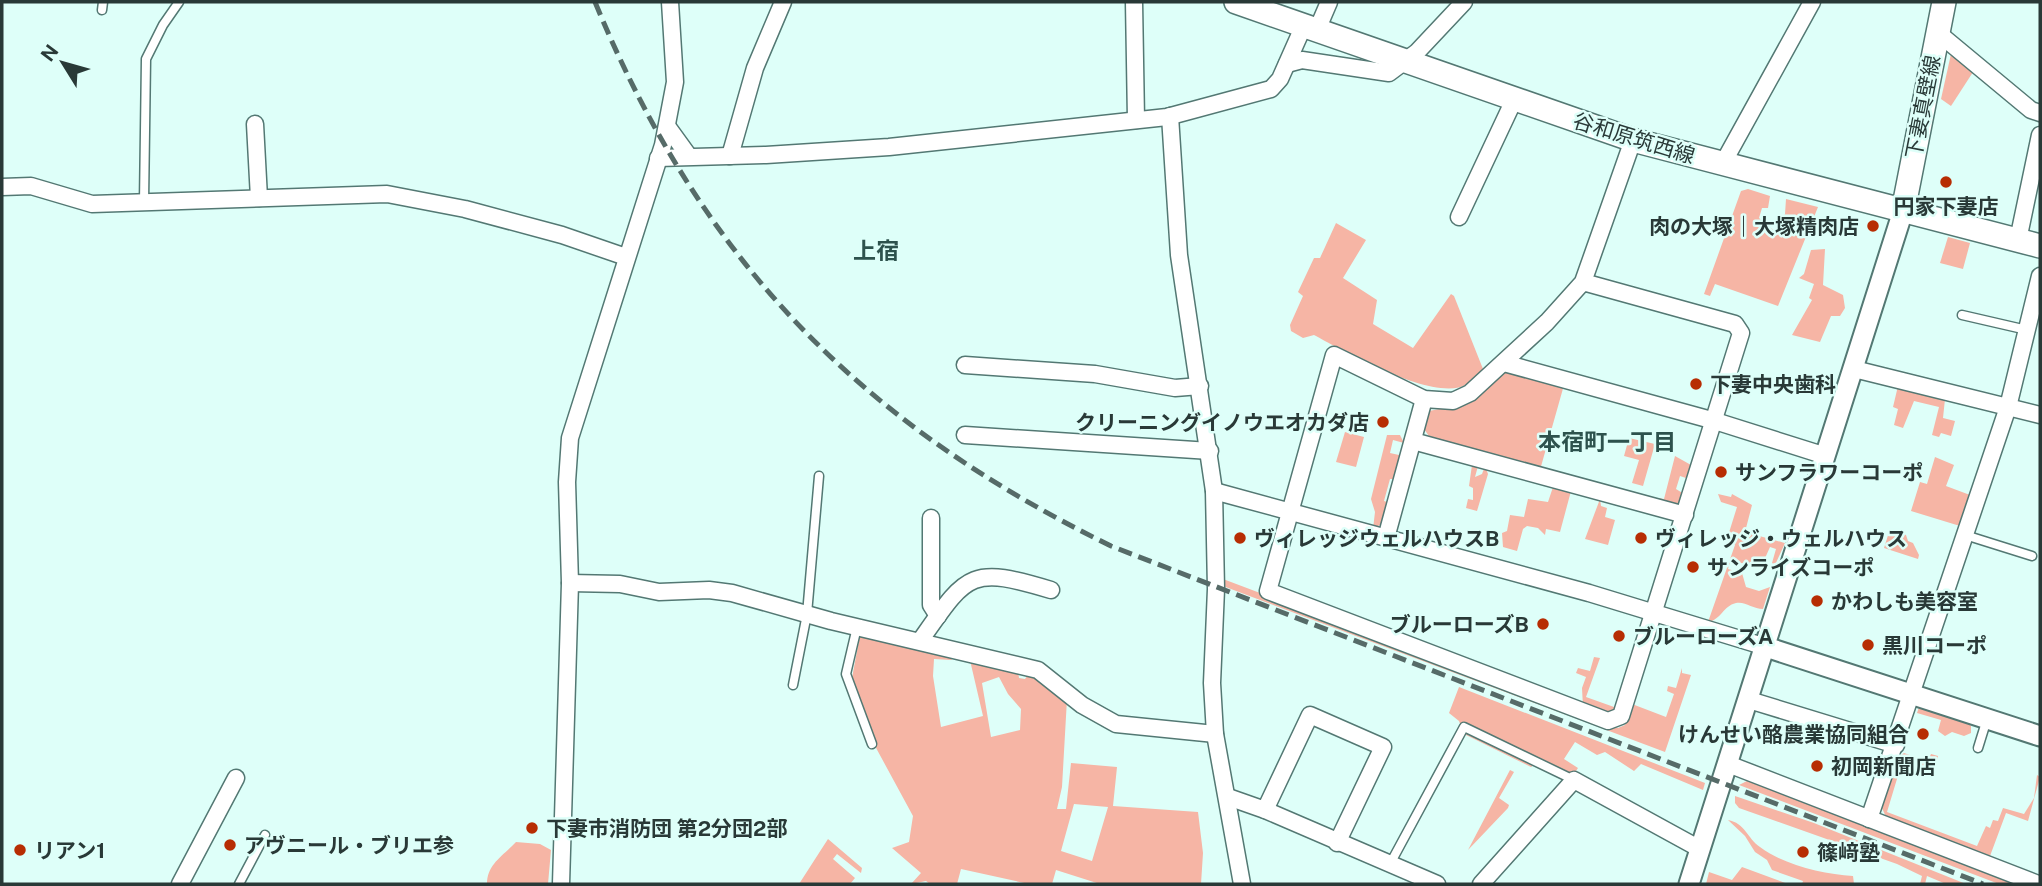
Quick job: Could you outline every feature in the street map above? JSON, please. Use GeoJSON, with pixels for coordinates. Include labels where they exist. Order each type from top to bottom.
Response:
{"type":"FeatureCollection","features":[{"type":"Feature","properties":{"kind":"main road","name":"谷和原筑西線"},"geometry":{"type":"LineString","coordinates":[[1236,2],[1633,140],[2040,246]]}},
{"type":"Feature","properties":{"kind":"main road","name":"下妻真壁線"},"geometry":{"type":"LineString","coordinates":[[1902,211],[1944,2]]}},
{"type":"Feature","properties":{"kind":"street"},"geometry":{"type":"LineString","coordinates":[[561,884],[570,583],[567,482],[570,438],[667,126],[676,82],[670,2]]}},
{"type":"Feature","properties":{"kind":"street"},"geometry":{"type":"LineString","coordinates":[[730,156],[755,68],[783,2]]}},
{"type":"Feature","properties":{"kind":"street"},"geometry":{"type":"LineString","coordinates":[[1134,2],[1136,120]]}},
{"type":"Feature","properties":{"kind":"street"},"geometry":{"type":"LineString","coordinates":[[658,158],[889,147],[1170,116],[1262,94],[1275,85],[1329,2]]}},
{"type":"Feature","properties":{"kind":"street"},"geometry":{"type":"LineString","coordinates":[[1287,64],[1302,60],[1382,73],[1398,69],[1464,2]]}},
{"type":"Feature","properties":{"kind":"street"},"geometry":{"type":"LineString","coordinates":[[1722,165],[1812,2]]}},
{"type":"Feature","properties":{"kind":"street"},"geometry":{"type":"LineString","coordinates":[[1937,32],[2031,110],[2040,113]]}},
{"type":"Feature","properties":{"kind":"street"},"geometry":{"type":"LineString","coordinates":[[1458,217],[1514,100]]}},
{"type":"Feature","properties":{"kind":"street"},"geometry":{"type":"LineString","coordinates":[[1170,116],[1179,255],[1214,491],[1216,589],[1212,683],[1215,734],[1242,884]]}},
{"type":"Feature","properties":{"kind":"street"},"geometry":{"type":"LineString","coordinates":[[256,124],[259,198]]}},
{"type":"Feature","properties":{"kind":"street"},"geometry":{"type":"LineString","coordinates":[[667,126],[688,155]]}},
{"type":"Feature","properties":{"kind":"street"},"geometry":{"type":"LineString","coordinates":[[2018,240],[2040,135]]}},
{"type":"Feature","properties":{"kind":"street"},"geometry":{"type":"LineString","coordinates":[[1583,282],[1735,324],[1741,333],[1621,716],[1608,721],[1269,591],[1334,355],[1424,399],[1453,401],[1470,393],[1504,363],[1583,282],[1633,140]]}},
{"type":"Feature","properties":{"kind":"street"},"geometry":{"type":"LineString","coordinates":[[2,187],[31,186],[92,204],[387,194],[562,235],[626,257]]}},
{"type":"Feature","properties":{"kind":"street"},"geometry":{"type":"LineString","coordinates":[[1689,884],[1902,211]]}},
{"type":"Feature","properties":{"kind":"street"},"geometry":{"type":"LineString","coordinates":[[1870,819],[2008,407],[2040,276]]}},
{"type":"Feature","properties":{"kind":"street"},"geometry":{"type":"LineString","coordinates":[[1504,363],[1715,421],[1826,456]]}},
{"type":"Feature","properties":{"kind":"street"},"geometry":{"type":"LineString","coordinates":[[965,365],[1106,375],[1163,387],[1199,386]]}},
{"type":"Feature","properties":{"kind":"street"},"geometry":{"type":"LineString","coordinates":[[1854,369],[2040,415]]}},
{"type":"Feature","properties":{"kind":"street"},"geometry":{"type":"LineString","coordinates":[[1386,538],[1424,399]]}},
{"type":"Feature","properties":{"kind":"street"},"geometry":{"type":"LineString","coordinates":[[965,435],[1210,451]]}},
{"type":"Feature","properties":{"kind":"street"},"geometry":{"type":"LineString","coordinates":[[1413,441],[1685,515]]}},
{"type":"Feature","properties":{"kind":"street"},"geometry":{"type":"LineString","coordinates":[[1214,491],[1655,612],[2040,736]]}},
{"type":"Feature","properties":{"kind":"street"},"geometry":{"type":"LineString","coordinates":[[931,518],[931,605],[938,616]]}},
{"type":"Feature","properties":{"kind":"street"},"geometry":{"type":"LineString","coordinates":[[920,641],[958,588],[973,579],[1004,578],[1051,590]]}},
{"type":"Feature","properties":{"kind":"street"},"geometry":{"type":"LineString","coordinates":[[570,583],[620,584],[659,592],[724,591],[1038,670],[1082,705],[1116,724],[1215,734]]}},
{"type":"Feature","properties":{"kind":"street"},"geometry":{"type":"LineString","coordinates":[[1749,701],[1896,745]]}},
{"type":"Feature","properties":{"kind":"street"},"geometry":{"type":"LineString","coordinates":[[1265,810],[1310,715],[1383,747],[1336,843]]}},
{"type":"Feature","properties":{"kind":"street"},"geometry":{"type":"LineString","coordinates":[[1728,764],[2038,884]]}},
{"type":"Feature","properties":{"kind":"street"},"geometry":{"type":"LineString","coordinates":[[180,884],[236,778]]}},
{"type":"Feature","properties":{"kind":"street"},"geometry":{"type":"LineString","coordinates":[[1481,884],[1574,780],[1700,849]]}},
{"type":"Feature","properties":{"kind":"street"},"geometry":{"type":"LineString","coordinates":[[1228,797],[1265,810],[1429,883]]}},
{"type":"Feature","properties":{"kind":"lane"},"geometry":{"type":"LineString","coordinates":[[144,202],[146,59],[163,25],[179,2]]}},
{"type":"Feature","properties":{"kind":"lane"},"geometry":{"type":"LineString","coordinates":[[1962,315],[2027,330]]}},
{"type":"Feature","properties":{"kind":"lane"},"geometry":{"type":"LineString","coordinates":[[793,685],[807,614],[819,476]]}},
{"type":"Feature","properties":{"kind":"lane"},"geometry":{"type":"LineString","coordinates":[[1965,535],[2032,556]]}},
{"type":"Feature","properties":{"kind":"lane"},"geometry":{"type":"LineString","coordinates":[[857,626],[846,674],[872,744]]}},
{"type":"Feature","properties":{"kind":"lane"},"geometry":{"type":"LineString","coordinates":[[1978,748],[1987,719]]}},
{"type":"Feature","properties":{"kind":"lane"},"geometry":{"type":"LineString","coordinates":[[1390,865],[1464,727],[1574,780]]}},
{"type":"Feature","properties":{"kind":"lane"},"geometry":{"type":"LineString","coordinates":[[239,884],[265,835]]}},
{"type":"Feature","properties":{"kind":"shaded area"},"geometry":{"type":"Polygon","coordinates":[[[1951,54],[1975,69],[1951,106],[1941,99],[1951,54]]]}},
{"type":"Feature","properties":{"kind":"shaded area"},"geometry":{"type":"Polygon","coordinates":[[[1748,189],[1770,196],[1768,208],[1762,208],[1759,218],[1776,232],[1785,214],[1786,199],[1818,207],[1778,306],[1715,284],[1710,296],[1704,294],[1741,191],[1748,189]]]}},
{"type":"Feature","properties":{"kind":"shaded area"},"geometry":{"type":"Polygon","coordinates":[[[1336,223],[1366,240],[1343,278],[1377,300],[1373,324],[1413,348],[1451,294],[1454,296],[1483,369],[1467,384],[1453,388],[1413,382],[1367,363],[1314,335],[1303,338],[1291,331],[1290,325],[1303,296],[1298,292],[1314,258],[1320,258],[1336,223]]]}},
{"type":"Feature","properties":{"kind":"shaded area"},"geometry":{"type":"Polygon","coordinates":[[[1948,237],[1970,243],[1963,269],[1940,263],[1948,237]]]}},
{"type":"Feature","properties":{"kind":"shaded area"},"geometry":{"type":"Polygon","coordinates":[[[1825,249],[1823,285],[1843,295],[1845,308],[1840,316],[1831,316],[1820,342],[1792,335],[1812,300],[1809,298],[1814,284],[1799,278],[1804,274],[1811,250],[1825,249]]]}},
{"type":"Feature","properties":{"kind":"shaded area"},"geometry":{"type":"Polygon","coordinates":[[[1514,370],[1564,385],[1540,470],[1431,439],[1424,429],[1429,411],[1460,405],[1504,372],[1514,370]]]}},
{"type":"Feature","properties":{"kind":"shaded area"},"geometry":{"type":"Polygon","coordinates":[[[1898,386],[1945,399],[1943,418],[1955,421],[1951,436],[1941,433],[1939,437],[1932,435],[1939,407],[1914,401],[1903,428],[1894,425],[1898,409],[1893,407],[1898,386]]]}},
{"type":"Feature","properties":{"kind":"shaded area"},"geometry":{"type":"Polygon","coordinates":[[[1345,432],[1364,437],[1356,467],[1336,462],[1345,432]]]}},
{"type":"Feature","properties":{"kind":"shaded area"},"geometry":{"type":"Polygon","coordinates":[[[1387,435],[1400,435],[1404,443],[1393,440],[1390,453],[1399,455],[1400,465],[1395,479],[1390,479],[1384,501],[1390,503],[1385,522],[1373,529],[1375,512],[1371,499],[1387,435]]]}},
{"type":"Feature","properties":{"kind":"shaded area"},"geometry":{"type":"Polygon","coordinates":[[[1629,438],[1655,444],[1643,486],[1632,483],[1639,460],[1624,456],[1629,438]]]}},
{"type":"Feature","properties":{"kind":"shaded area"},"geometry":{"type":"Polygon","coordinates":[[[1675,456],[1691,465],[1689,479],[1680,476],[1676,489],[1684,494],[1685,501],[1675,506],[1657,502],[1658,498],[1664,499],[1675,456]]]}},
{"type":"Feature","properties":{"kind":"shaded area"},"geometry":{"type":"Polygon","coordinates":[[[1935,457],[1954,465],[1946,486],[1970,495],[1960,526],[1911,511],[1920,482],[1927,484],[1935,457]]]}},
{"type":"Feature","properties":{"kind":"shaded area"},"geometry":{"type":"Polygon","coordinates":[[[1472,465],[1478,466],[1475,477],[1482,474],[1485,466],[1488,474],[1477,511],[1466,508],[1468,499],[1473,500],[1473,488],[1469,486],[1472,465]]]}},
{"type":"Feature","properties":{"kind":"shaded area"},"geometry":{"type":"Polygon","coordinates":[[[1553,487],[1571,491],[1560,532],[1546,529],[1545,535],[1538,528],[1527,526],[1523,529],[1517,551],[1503,547],[1502,533],[1507,531],[1510,515],[1524,517],[1528,499],[1548,502],[1553,487]]]}},
{"type":"Feature","properties":{"kind":"shaded area"},"geometry":{"type":"Polygon","coordinates":[[[1718,494],[1731,497],[1732,494],[1752,505],[1745,532],[1785,543],[1775,565],[1772,563],[1776,549],[1770,547],[1762,565],[1730,562],[1728,569],[1742,573],[1746,587],[1759,591],[1770,587],[1763,609],[1736,603],[1708,622],[1735,545],[1727,539],[1737,507],[1721,502],[1718,494]]]}},
{"type":"Feature","properties":{"kind":"shaded area"},"geometry":{"type":"Polygon","coordinates":[[[1600,499],[1601,506],[1607,508],[1605,517],[1615,520],[1608,545],[1585,539],[1600,499]]]}},
{"type":"Feature","properties":{"kind":"shaded area"},"geometry":{"type":"Polygon","coordinates":[[[1890,529],[1906,535],[1919,555],[1918,559],[1884,548],[1890,529]]]}},
{"type":"Feature","properties":{"kind":"shaded area"},"geometry":{"type":"Polygon","coordinates":[[[1223,579],[1618,728],[1625,725],[1632,704],[1666,717],[1674,694],[1667,691],[1668,686],[1676,688],[1682,668],[1682,673],[1691,675],[1665,752],[1223,586],[1223,579]]]}},
{"type":"Feature","properties":{"kind":"shaded area"},"geometry":{"type":"Polygon","coordinates":[[[860,635],[955,657],[951,660],[934,659],[933,676],[941,727],[983,716],[969,656],[1018,671],[1019,678],[1025,679],[1030,672],[1067,699],[1062,787],[1057,809],[1066,809],[1071,763],[1117,767],[1113,806],[1198,812],[1203,853],[1201,884],[1100,884],[1056,870],[1052,884],[1029,884],[961,869],[957,884],[930,884],[926,881],[911,884],[921,873],[892,848],[909,842],[913,816],[875,746],[877,745],[852,678],[860,635]],[[999,677],[982,683],[991,737],[1020,730],[1021,709],[1008,694],[999,677]],[[1074,804],[1061,851],[1092,861],[1108,807],[1074,804]]]}},
{"type":"Feature","properties":{"kind":"shaded area"},"geometry":{"type":"Polygon","coordinates":[[[1594,657],[1600,658],[1586,697],[1614,707],[1620,699],[1617,711],[1604,716],[1583,707],[1582,688],[1586,677],[1576,673],[1578,668],[1590,671],[1594,657]]]}},
{"type":"Feature","properties":{"kind":"shaded area"},"geometry":{"type":"Polygon","coordinates":[[[1459,687],[1705,783],[1703,790],[1641,764],[1634,771],[1605,752],[1597,755],[1575,742],[1564,759],[1578,768],[1574,774],[1540,761],[1531,767],[1464,734],[1459,721],[1449,713],[1459,687]]]}},
{"type":"Feature","properties":{"kind":"shaded area"},"geometry":{"type":"Polygon","coordinates":[[[1919,707],[1966,721],[1971,726],[1971,733],[1964,736],[1952,732],[1945,736],[1938,731],[1941,720],[1917,713],[1919,707]]]}},
{"type":"Feature","properties":{"kind":"shaded area"},"geometry":{"type":"Polygon","coordinates":[[[1904,753],[1928,761],[1931,754],[1938,756],[1934,770],[1903,759],[1887,812],[1977,846],[1986,826],[1990,828],[1993,820],[1998,821],[2003,808],[2024,814],[2034,798],[2037,775],[2040,777],[2028,821],[2006,813],[1990,856],[1886,817],[1882,808],[1899,757],[1904,753]]]}},
{"type":"Feature","properties":{"kind":"shaded area"},"geometry":{"type":"Polygon","coordinates":[[[1510,770],[1514,772],[1499,798],[1509,805],[1508,808],[1468,850],[1510,770]]]}},
{"type":"Feature","properties":{"kind":"shaded area"},"geometry":{"type":"Polygon","coordinates":[[[1749,780],[2023,884],[1999,884],[1739,785],[1749,780]]]}},
{"type":"Feature","properties":{"kind":"shaded area"},"geometry":{"type":"Polygon","coordinates":[[[1735,796],[1814,823],[1966,884],[1946,884],[1927,876],[1925,884],[1920,884],[1922,876],[1897,864],[1739,808],[1735,803],[1735,796]]]}},
{"type":"Feature","properties":{"kind":"shaded area"},"geometry":{"type":"Polygon","coordinates":[[[1728,820],[1742,827],[1756,843],[1780,859],[1817,871],[1853,876],[1854,884],[1802,884],[1803,881],[1772,870],[1767,860],[1755,852],[1745,836],[1728,820]]]}},
{"type":"Feature","properties":{"kind":"shaded area"},"geometry":{"type":"Polygon","coordinates":[[[828,839],[862,868],[861,873],[837,854],[833,859],[855,878],[850,884],[799,884],[828,839]]]}},
{"type":"Feature","properties":{"kind":"shaded area"},"geometry":{"type":"Polygon","coordinates":[[[516,842],[540,844],[551,850],[548,884],[487,884],[493,866],[516,842]]]}},
{"type":"Feature","properties":{"kind":"shaded area"},"geometry":{"type":"Polygon","coordinates":[[[1742,867],[1788,884],[1706,884],[1709,872],[1732,880],[1742,867]]]}},
{"type":"Feature","properties":{"kind":"railway"},"geometry":{"type":"LineString","coordinates":[[595,2],[638,95],[685,179],[739,256],[799,325],[866,388],[940,446],[1021,498],[1111,546],[1983,884]]}},
{"type":"Feature","properties":{"kind":"place","name":"円家下妻店"},"geometry":{"type":"Point","coordinates":[1946,182]}},
{"type":"Feature","properties":{"kind":"place","name":"肉の大塚｜大塚精肉店"},"geometry":{"type":"Point","coordinates":[1873,226]}},
{"type":"Feature","properties":{"kind":"place","name":"下妻中央歯科"},"geometry":{"type":"Point","coordinates":[1696,384]}},
{"type":"Feature","properties":{"kind":"place","name":"クリーニングイノウエオカダ店"},"geometry":{"type":"Point","coordinates":[1383,422]}},
{"type":"Feature","properties":{"kind":"place","name":"サンフラワーコーポ"},"geometry":{"type":"Point","coordinates":[1721,472]}},
{"type":"Feature","properties":{"kind":"place","name":"ヴィレッジウェルハウスB"},"geometry":{"type":"Point","coordinates":[1240,538]}},
{"type":"Feature","properties":{"kind":"place","name":"ヴィレッジ・ウェルハウス"},"geometry":{"type":"Point","coordinates":[1641,538]}},
{"type":"Feature","properties":{"kind":"place","name":"サンライズコーポ"},"geometry":{"type":"Point","coordinates":[1693,567]}},
{"type":"Feature","properties":{"kind":"place","name":"かわしも美容室"},"geometry":{"type":"Point","coordinates":[1817,601]}},
{"type":"Feature","properties":{"kind":"place","name":"ブルーローズB"},"geometry":{"type":"Point","coordinates":[1543,624]}},
{"type":"Feature","properties":{"kind":"place","name":"ブルーローズA"},"geometry":{"type":"Point","coordinates":[1619,636]}},
{"type":"Feature","properties":{"kind":"place","name":"黒川コーポ"},"geometry":{"type":"Point","coordinates":[1868,645]}},
{"type":"Feature","properties":{"kind":"place","name":"けんせい酪農業協同組合"},"geometry":{"type":"Point","coordinates":[1923,734]}},
{"type":"Feature","properties":{"kind":"place","name":"初岡新聞店"},"geometry":{"type":"Point","coordinates":[1817,766]}},
{"type":"Feature","properties":{"kind":"place","name":"下妻市消防団 第2分団2部"},"geometry":{"type":"Point","coordinates":[532,828]}},
{"type":"Feature","properties":{"kind":"place","name":"アヴニール・ブリエ参"},"geometry":{"type":"Point","coordinates":[230,845]}},
{"type":"Feature","properties":{"kind":"place","name":"リアン1"},"geometry":{"type":"Point","coordinates":[20,850]}},
{"type":"Feature","properties":{"kind":"place","name":"篠﨑塾"},"geometry":{"type":"Point","coordinates":[1803,852]}},
{"type":"Feature","properties":{"kind":"district","name":"上宿"},"geometry":{"type":"Point","coordinates":[876,250]}},
{"type":"Feature","properties":{"kind":"district","name":"本宿町一丁目"},"geometry":{"type":"Point","coordinates":[1607,441]}}]}
